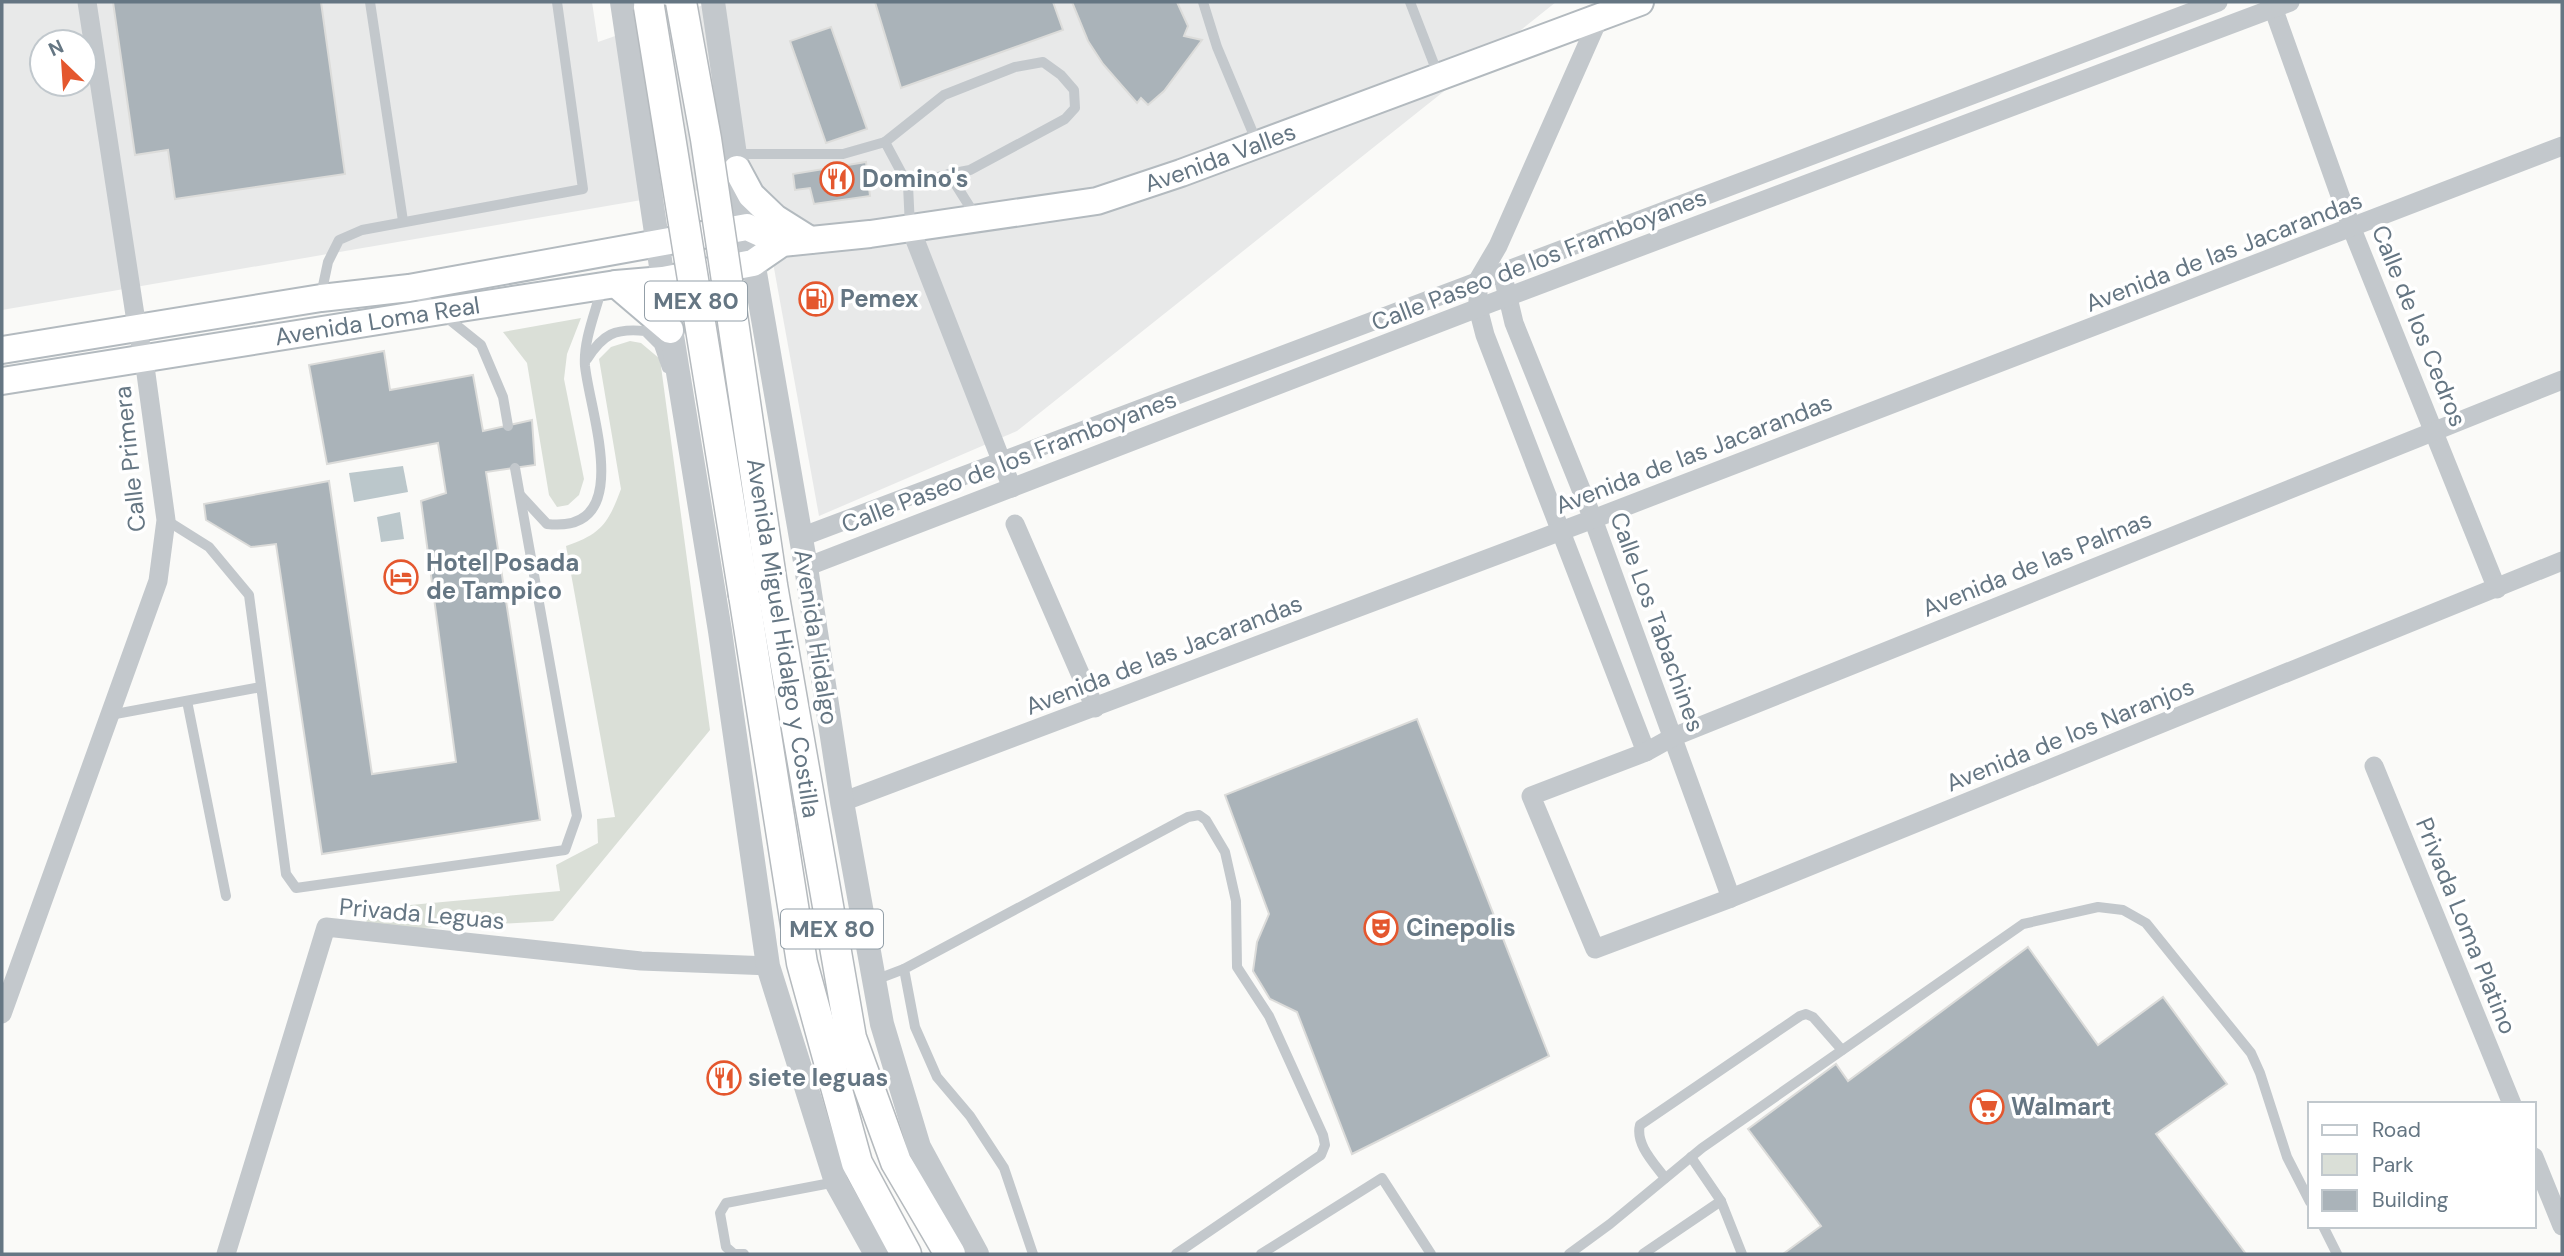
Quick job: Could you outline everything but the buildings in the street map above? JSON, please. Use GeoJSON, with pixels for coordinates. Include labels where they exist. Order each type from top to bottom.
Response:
{"type":"FeatureCollection","features":[{"type":"Feature","properties":{"kind":"main road","name":"Avenida Miguel Hidalgo y Costilla"},"geometry":{"type":"LineString","coordinates":[[681,2],[706,139],[772,584],[851,1038],[896,1162],[950,1254]]}},
{"type":"Feature","properties":{"kind":"main road","name":"Avenida Valles"},"geometry":{"type":"LineString","coordinates":[[754,263],[782,243],[870,234],[1097,201],[1439,78],[1606,10],[1640,2]]}},
{"type":"Feature","properties":{"kind":"main road","name":"Avenida Miguel Hidalgo y Costilla"},"geometry":{"type":"LineString","coordinates":[[640,4],[744,595],[802,963],[857,1163],[906,1254]]}},
{"type":"Feature","properties":{"kind":"main road"},"geometry":{"type":"LineString","coordinates":[[735,161],[751,195],[775,218],[810,240]]}},
{"type":"Feature","properties":{"kind":"main road","name":"Avenida Loma Real"},"geometry":{"type":"LineString","coordinates":[[2,350],[321,298],[409,288],[747,227]]}},
{"type":"Feature","properties":{"kind":"main road"},"geometry":{"type":"LineString","coordinates":[[747,227],[782,243]]}},
{"type":"Feature","properties":{"kind":"main road","name":"Avenida Loma Real"},"geometry":{"type":"LineString","coordinates":[[2,382],[609,285],[663,280],[754,263]]}},
{"type":"Feature","properties":{"kind":"main road"},"geometry":{"type":"LineString","coordinates":[[609,285],[669,323]]}},
{"type":"Feature","properties":{"kind":"street","name":"Calle Primera"},"geometry":{"type":"LineString","coordinates":[[3,1005],[158,581],[166,520],[144,359],[87,2]]}},
{"type":"Feature","properties":{"kind":"street","name":"Avenida Hidalgo"},"geometry":{"type":"LineString","coordinates":[[713,2],[741,198],[801,537],[842,802],[881,1024],[919,1147],[977,1254]]}},
{"type":"Feature","properties":{"kind":"street","name":"Calle Paseo de los Framboyanes"},"geometry":{"type":"LineString","coordinates":[[801,537],[2218,2]]}},
{"type":"Feature","properties":{"kind":"street"},"geometry":{"type":"LineString","coordinates":[[640,4],[653,213],[720,631],[768,966],[836,1182],[876,1254]]}},
{"type":"Feature","properties":{"kind":"street","name":"Calle Paseo de los Framboyanes"},"geometry":{"type":"LineString","coordinates":[[806,567],[2278,4]]}},
{"type":"Feature","properties":{"kind":"street","name":"Calle de los Cedros"},"geometry":{"type":"LineString","coordinates":[[2278,4],[2352,229],[2497,589]]}},
{"type":"Feature","properties":{"kind":"street"},"geometry":{"type":"LineString","coordinates":[[1606,10],[1498,246],[1478,280],[1478,308],[1485,335],[1646,752]]}},
{"type":"Feature","properties":{"kind":"street","name":"Avenida de las Jacarandas"},"geometry":{"type":"LineString","coordinates":[[842,802],[1593,519],[2562,146]]}},
{"type":"Feature","properties":{"kind":"street"},"geometry":{"type":"LineString","coordinates":[[653,213],[663,218],[696,217],[731,209],[741,198]]}},
{"type":"Feature","properties":{"kind":"street"},"geometry":{"type":"LineString","coordinates":[[910,227],[1012,488]]}},
{"type":"Feature","properties":{"kind":"street","name":"Calle Los Tabachines"},"geometry":{"type":"LineString","coordinates":[[1498,246],[1506,298],[1514,323],[1593,519],[1731,898]]}},
{"type":"Feature","properties":{"kind":"street"},"geometry":{"type":"LineString","coordinates":[[669,323],[678,310],[712,300],[746,294],[760,298]]}},
{"type":"Feature","properties":{"kind":"street","name":"Avenida de las Palmas"},"geometry":{"type":"LineString","coordinates":[[1595,949],[1531,796],[1646,752],[1673,737],[2562,380]]}},
{"type":"Feature","properties":{"kind":"street"},"geometry":{"type":"LineString","coordinates":[[879,508],[892,534]]}},
{"type":"Feature","properties":{"kind":"street"},"geometry":{"type":"LineString","coordinates":[[1014,524],[1095,708]]}},
{"type":"Feature","properties":{"kind":"street","name":"Avenida de los Naranjos"},"geometry":{"type":"LineString","coordinates":[[1595,949],[1731,898],[2562,561]]}},
{"type":"Feature","properties":{"kind":"street","name":"Privada Loma Platino"},"geometry":{"type":"LineString","coordinates":[[2374,766],[2511,1102]]}},
{"type":"Feature","properties":{"kind":"street","name":"Privada Leguas"},"geometry":{"type":"LineString","coordinates":[[226,1254],[326,927],[640,961],[768,966]]}},
{"type":"Feature","properties":{"kind":"street"},"geometry":{"type":"LineString","coordinates":[[2536,1162],[2562,1226]]}},
{"type":"Feature","properties":{"kind":"lane"},"geometry":{"type":"LineString","coordinates":[[370,2],[403,221]]}},
{"type":"Feature","properties":{"kind":"lane"},"geometry":{"type":"LineString","coordinates":[[321,298],[328,261],[338,240],[362,230],[583,189],[557,2]]}},
{"type":"Feature","properties":{"kind":"lane"},"geometry":{"type":"LineString","coordinates":[[1203,2],[1217,47],[1258,145]]}},
{"type":"Feature","properties":{"kind":"lane"},"geometry":{"type":"LineString","coordinates":[[1410,2],[1439,78]]}},
{"type":"Feature","properties":{"kind":"lane"},"geometry":{"type":"LineString","coordinates":[[735,161],[843,154],[885,142],[944,95],[1015,67],[1043,62],[1061,75],[1074,90],[1075,108],[1065,119],[970,170],[908,185]]}},
{"type":"Feature","properties":{"kind":"lane"},"geometry":{"type":"LineString","coordinates":[[885,142],[908,185],[910,227]]}},
{"type":"Feature","properties":{"kind":"lane"},"geometry":{"type":"LineString","coordinates":[[948,174],[977,219]]}},
{"type":"Feature","properties":{"kind":"lane"},"geometry":{"type":"LineString","coordinates":[[520,495],[547,524],[564,526],[593,510],[602,491],[602,469],[585,363],[592,324],[609,285]]}},
{"type":"Feature","properties":{"kind":"lane"},"geometry":{"type":"LineString","coordinates":[[409,288],[481,345],[503,397],[508,426]]}},
{"type":"Feature","properties":{"kind":"lane"},"geometry":{"type":"LineString","coordinates":[[585,363],[597,344],[610,334],[629,329],[645,331],[659,345],[682,404]]}},
{"type":"Feature","properties":{"kind":"lane"},"geometry":{"type":"LineString","coordinates":[[166,520],[209,547],[249,594],[286,874],[296,888],[565,850],[577,816],[515,468]]}},
{"type":"Feature","properties":{"kind":"lane"},"geometry":{"type":"LineString","coordinates":[[110,715],[261,687]]}},
{"type":"Feature","properties":{"kind":"lane"},"geometry":{"type":"LineString","coordinates":[[187,701],[226,896]]}},
{"type":"Feature","properties":{"kind":"lane"},"geometry":{"type":"LineString","coordinates":[[874,980],[904,969],[1188,817],[1199,815],[1206,820],[1226,852],[1236,901],[1237,967],[1269,1016],[1323,1135],[1325,1145],[1321,1155],[1176,1254]]}},
{"type":"Feature","properties":{"kind":"lane"},"geometry":{"type":"LineString","coordinates":[[1569,1254],[1691,1157],[2023,924],[2098,908],[2123,910],[2146,922],[2251,1053],[2287,1157],[2308,1198]]}},
{"type":"Feature","properties":{"kind":"lane"},"geometry":{"type":"LineString","coordinates":[[904,969],[915,1027],[937,1077],[970,1116],[1004,1168],[1033,1254]]}},
{"type":"Feature","properties":{"kind":"lane"},"geometry":{"type":"LineString","coordinates":[[1665,1178],[1640,1142],[1640,1125],[1800,1016],[1806,1014],[1813,1017],[1842,1051]]}},
{"type":"Feature","properties":{"kind":"lane"},"geometry":{"type":"LineString","coordinates":[[1691,1157],[1721,1202],[1742,1254]]}},
{"type":"Feature","properties":{"kind":"lane"},"geometry":{"type":"LineString","coordinates":[[1261,1254],[1382,1178],[1431,1254]]}},
{"type":"Feature","properties":{"kind":"lane"},"geometry":{"type":"LineString","coordinates":[[744,1254],[734,1254],[726,1247],[720,1213],[726,1203],[836,1182]]}},
{"type":"Feature","properties":{"kind":"lane"},"geometry":{"type":"LineString","coordinates":[[1643,1254],[1721,1202]]}},
{"type":"Feature","properties":{"kind":"lane"},"geometry":{"type":"LineString","coordinates":[[2324,1228],[2337,1254]]}},
{"type":"Feature","properties":{"kind":"shaded area"},"geometry":{"type":"Polygon","coordinates":[[[2,2],[592,2],[598,42],[712,2],[1556,2],[1017,431],[819,516],[758,180],[2,310],[2,2]]]}},
{"type":"Feature","properties":{"kind":"shaded area"},"geometry":{"type":"Polygon","coordinates":[[[403,466],[408,492],[354,502],[349,473],[403,466]]]}},
{"type":"Feature","properties":{"kind":"shaded area"},"geometry":{"type":"Polygon","coordinates":[[[400,512],[404,539],[381,542],[377,517],[400,512]]]}},
{"type":"Feature","properties":{"kind":"green space"},"geometry":{"type":"Polygon","coordinates":[[[581,318],[567,354],[564,379],[584,479],[579,495],[568,505],[557,507],[549,495],[527,363],[503,332],[581,318]]]}},
{"type":"Feature","properties":{"kind":"green space"},"geometry":{"type":"Polygon","coordinates":[[[630,341],[641,343],[660,359],[710,730],[553,921],[366,931],[367,909],[560,891],[556,865],[598,843],[597,819],[615,817],[566,546],[588,537],[602,526],[621,489],[599,359],[611,347],[630,341]]]}},
{"type":"Feature","properties":{"kind":"place","name":"Domino's"},"geometry":{"type":"Point","coordinates":[837,179]}},
{"type":"Feature","properties":{"kind":"place","name":"Pemex"},"geometry":{"type":"Point","coordinates":[816,299]}},
{"type":"Feature","properties":{"kind":"place","name":"Hotel Posada de Tampico"},"geometry":{"type":"Point","coordinates":[401,577]}},
{"type":"Feature","properties":{"kind":"place","name":"Cinepolis"},"geometry":{"type":"Point","coordinates":[1381,928]}},
{"type":"Feature","properties":{"kind":"place","name":"siete leguas"},"geometry":{"type":"Point","coordinates":[724,1078]}},
{"type":"Feature","properties":{"kind":"place","name":"Walmart"},"geometry":{"type":"Point","coordinates":[1987,1107]}}]}
